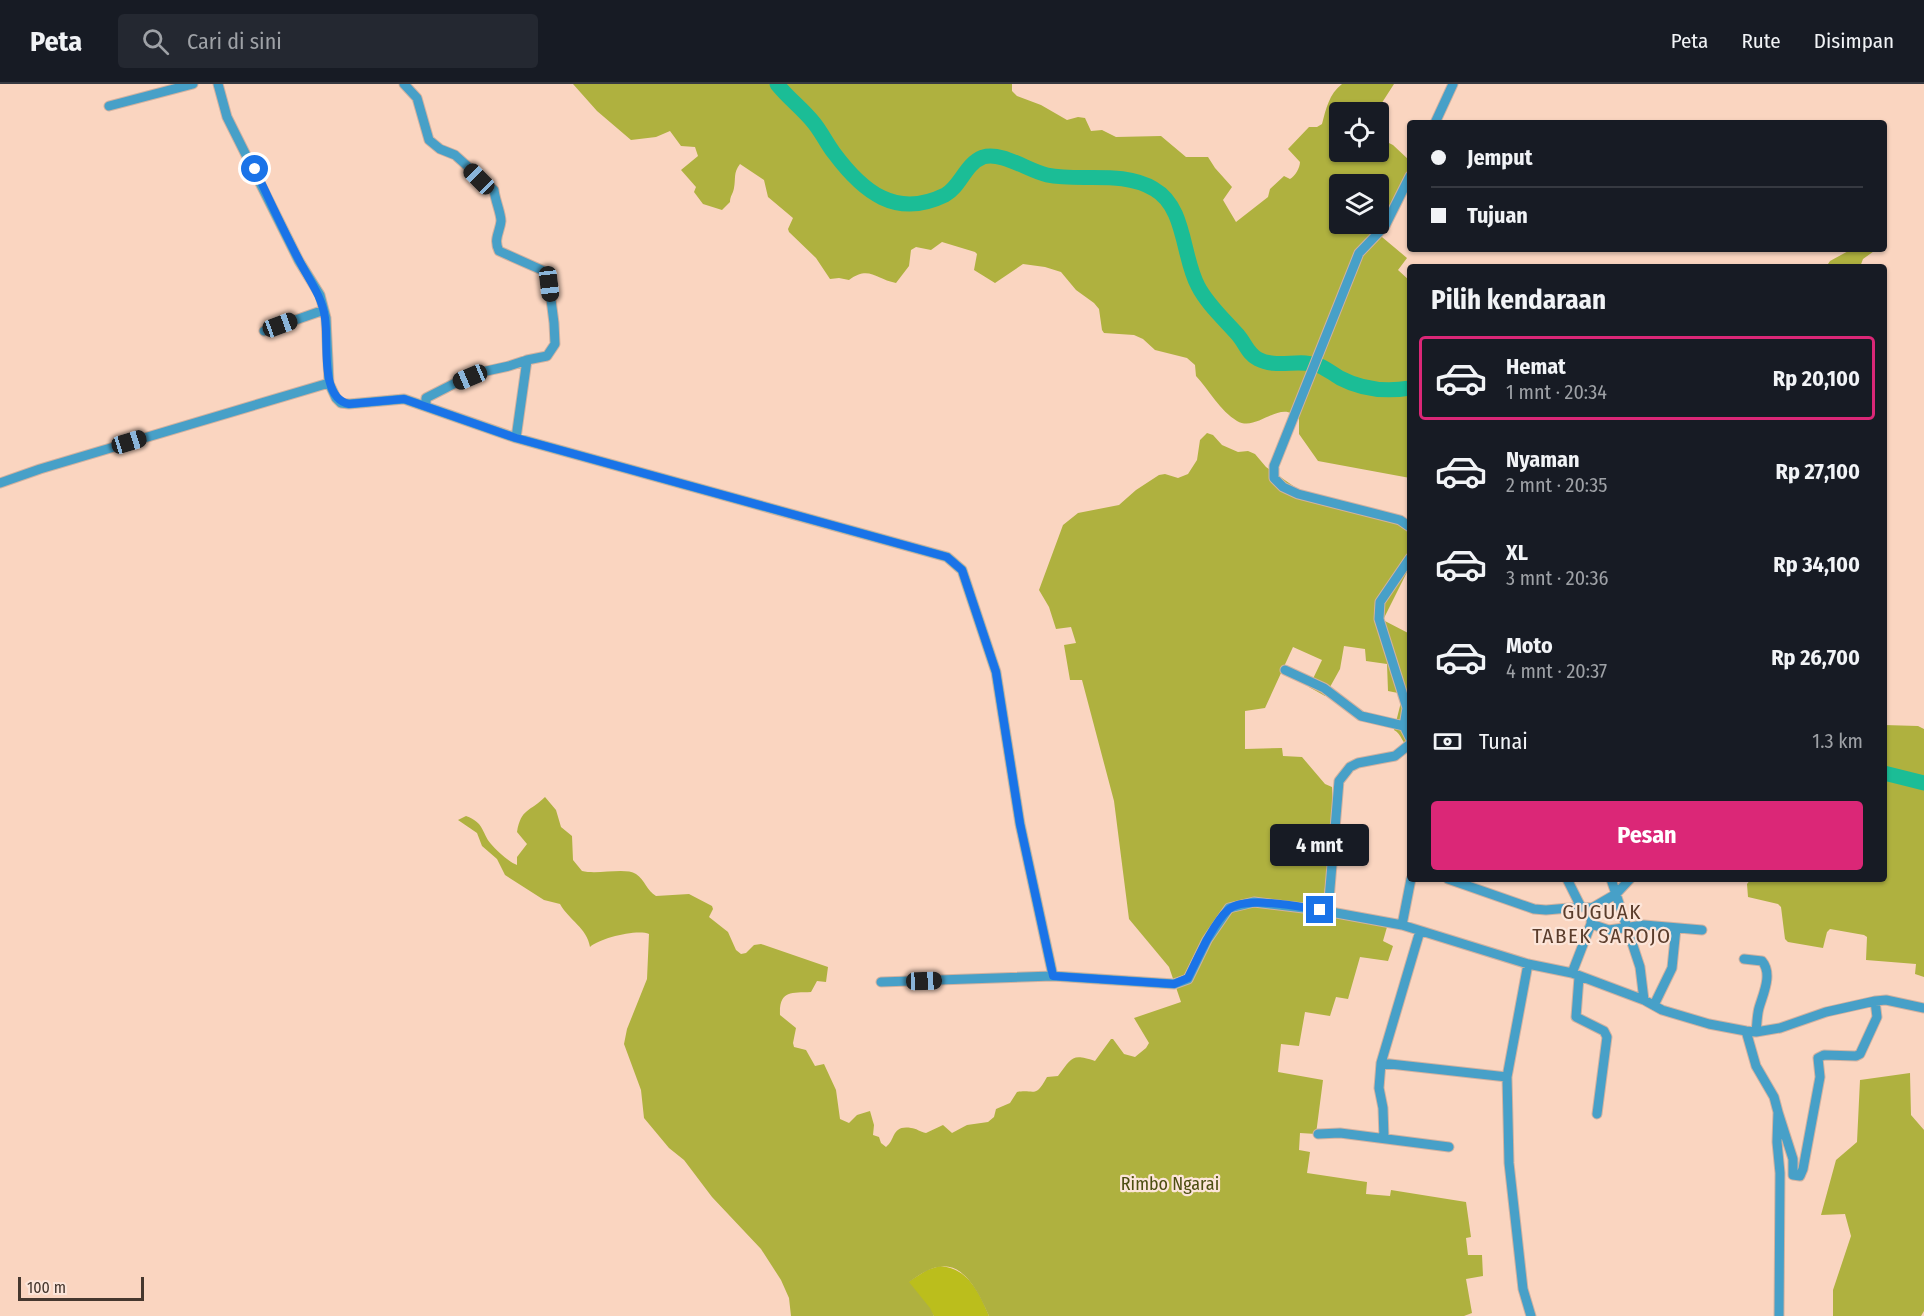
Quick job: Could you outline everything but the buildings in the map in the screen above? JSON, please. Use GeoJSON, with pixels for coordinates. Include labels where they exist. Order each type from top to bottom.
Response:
{"type":"FeatureCollection","features":[{"type":"Feature","properties":{"kind":"street"},"geometry":{"type":"LineString","coordinates":[[109,106],[193,84]]}},
{"type":"Feature","properties":{"kind":"street"},"geometry":{"type":"LineString","coordinates":[[218,84],[227,117],[299,261],[320,296],[324,310],[329,383],[341,403],[404,399],[516,438],[947,557],[962,570],[996,672],[1020,824],[1053,976]]}},
{"type":"Feature","properties":{"kind":"street"},"geometry":{"type":"LineString","coordinates":[[404,84],[417,98],[429,140],[444,151],[455,155],[494,190],[501,221],[495,242],[499,251],[544,271],[549,284],[555,344],[548,356],[473,374],[426,398],[426,405]]}},
{"type":"Feature","properties":{"kind":"street"},"geometry":{"type":"LineString","coordinates":[[1436,120],[1453,84]]}},
{"type":"Feature","properties":{"kind":"street"},"geometry":{"type":"LineString","coordinates":[[1407,182],[1385,226],[1359,253],[1274,466],[1274,478],[1283,487],[1298,494],[1400,520],[1407,525]]}},
{"type":"Feature","properties":{"kind":"street"},"geometry":{"type":"LineString","coordinates":[[264,331],[324,310]]}},
{"type":"Feature","properties":{"kind":"street"},"geometry":{"type":"LineString","coordinates":[[516,438],[526,360]]}},
{"type":"Feature","properties":{"kind":"street"},"geometry":{"type":"LineString","coordinates":[[0,483],[329,383]]}},
{"type":"Feature","properties":{"kind":"street"},"geometry":{"type":"LineString","coordinates":[[1407,562],[1380,602],[1379,610],[1379,619],[1407,708],[1404,726],[1407,732]]}},
{"type":"Feature","properties":{"kind":"street"},"geometry":{"type":"LineString","coordinates":[[1285,670],[1324,688],[1361,716],[1404,726]]}},
{"type":"Feature","properties":{"kind":"street"},"geometry":{"type":"LineString","coordinates":[[1328,912],[1339,781],[1350,767],[1358,763],[1395,756],[1407,746]]}},
{"type":"Feature","properties":{"kind":"street"},"geometry":{"type":"LineString","coordinates":[[1402,925],[1410,882]]}},
{"type":"Feature","properties":{"kind":"street"},"geometry":{"type":"LineString","coordinates":[[1457,882],[1534,909],[1560,910],[1592,908],[1616,894],[1627,882]]}},
{"type":"Feature","properties":{"kind":"street"},"geometry":{"type":"LineString","coordinates":[[1568,882],[1581,907]]}},
{"type":"Feature","properties":{"kind":"street"},"geometry":{"type":"LineString","coordinates":[[1612,882],[1640,967],[1644,1000]]}},
{"type":"Feature","properties":{"kind":"street"},"geometry":{"type":"LineString","coordinates":[[881,982],[1053,976],[1174,984],[1188,978],[1207,940],[1229,909],[1254,902],[1402,925],[1528,964],[1576,975],[1644,1000],[1662,1010],[1746,1032],[1780,1028],[1827,1012],[1875,1001],[1886,1000],[1924,1008]]}},
{"type":"Feature","properties":{"kind":"street"},"geometry":{"type":"LineString","coordinates":[[1592,908],[1591,924],[1576,975],[1575,1017],[1604,1031],[1607,1037],[1597,1113]]}},
{"type":"Feature","properties":{"kind":"street"},"geometry":{"type":"LineString","coordinates":[[1591,924],[1609,930],[1644,925],[1702,930]]}},
{"type":"Feature","properties":{"kind":"street"},"geometry":{"type":"LineString","coordinates":[[1654,1005],[1672,968],[1676,928]]}},
{"type":"Feature","properties":{"kind":"street"},"geometry":{"type":"LineString","coordinates":[[1384,1138],[1383,1107],[1379,1084],[1382,1063],[1420,931]]}},
{"type":"Feature","properties":{"kind":"street"},"geometry":{"type":"LineString","coordinates":[[1744,959],[1762,961],[1767,969],[1756,1032]]}},
{"type":"Feature","properties":{"kind":"street"},"geometry":{"type":"LineString","coordinates":[[1528,964],[1507,1077],[1509,1163],[1523,1289],[1531,1316]]}},
{"type":"Feature","properties":{"kind":"street"},"geometry":{"type":"LineString","coordinates":[[1780,1173],[1800,1176],[1803,1169],[1820,1077],[1818,1058],[1824,1055],[1856,1056],[1860,1054],[1877,1017],[1875,1001]]}},
{"type":"Feature","properties":{"kind":"street"},"geometry":{"type":"LineString","coordinates":[[1746,1032],[1756,1066],[1774,1097],[1793,1159],[1793,1175]]}},
{"type":"Feature","properties":{"kind":"street"},"geometry":{"type":"LineString","coordinates":[[1382,1063],[1507,1077]]}},
{"type":"Feature","properties":{"kind":"street"},"geometry":{"type":"LineString","coordinates":[[1778,1112],[1779,1316]]}},
{"type":"Feature","properties":{"kind":"street"},"geometry":{"type":"LineString","coordinates":[[1318,1134],[1341,1133],[1449,1146]]}},
{"type":"Feature","properties":{"kind":"shaded area"},"geometry":{"type":"Polygon","coordinates":[[[940,1266],[958,1271],[965,1276],[981,1298],[989,1316],[934,1316],[908,1282],[927,1270],[940,1266]]]}},
{"type":"Feature","properties":{"kind":"green space"},"geometry":{"type":"Polygon","coordinates":[[[573,84],[1012,84],[1012,91],[1017,96],[1041,105],[1067,120],[1085,118],[1091,131],[1102,130],[1116,137],[1161,136],[1186,157],[1208,157],[1232,187],[1223,200],[1236,222],[1268,197],[1270,189],[1284,176],[1290,179],[1295,174],[1300,162],[1288,149],[1309,127],[1322,124],[1329,102],[1329,162],[1389,162],[1389,143],[1407,158],[1407,175],[1389,208],[1389,174],[1329,174],[1329,234],[1378,234],[1407,258],[1398,270],[1407,278],[1407,477],[1318,461],[1299,434],[1299,419],[1292,413],[1277,413],[1253,423],[1237,421],[1215,400],[1196,376],[1195,365],[1187,358],[1155,350],[1143,339],[1134,335],[1104,333],[1099,309],[1076,290],[1061,272],[1023,264],[995,283],[974,270],[977,254],[975,252],[942,242],[931,250],[916,247],[911,250],[909,266],[896,283],[867,273],[849,280],[830,279],[816,258],[789,232],[793,218],[768,197],[764,180],[740,164],[730,202],[722,210],[703,204],[694,192],[696,187],[681,170],[698,156],[695,147],[681,146],[670,131],[656,137],[631,140],[597,111],[573,84]]]}},
{"type":"Feature","properties":{"kind":"green space"},"geometry":{"type":"Polygon","coordinates":[[[1342,84],[1394,84],[1382,102],[1329,102],[1342,84]]]}},
{"type":"Feature","properties":{"kind":"green space"},"geometry":{"type":"Polygon","coordinates":[[[1846,252],[1873,252],[1863,259],[1861,264],[1828,264],[1846,252]]]}},
{"type":"Feature","properties":{"kind":"green space","name":"Rimbo Ngarai"},"geometry":{"type":"Polygon","coordinates":[[[1207,433],[1213,435],[1222,445],[1238,452],[1248,451],[1255,454],[1266,467],[1299,490],[1407,524],[1407,572],[1383,620],[1407,632],[1407,746],[1394,730],[1403,694],[1388,691],[1387,664],[1366,661],[1365,649],[1344,646],[1340,669],[1325,696],[1309,687],[1322,660],[1293,647],[1265,708],[1245,711],[1245,749],[1282,748],[1283,756],[1302,757],[1325,784],[1332,787],[1333,812],[1323,906],[1338,916],[1387,927],[1383,941],[1393,946],[1388,961],[1360,957],[1348,999],[1336,997],[1330,1016],[1305,1012],[1299,1046],[1281,1044],[1278,1072],[1323,1080],[1316,1134],[1300,1133],[1299,1150],[1310,1152],[1307,1173],[1367,1182],[1366,1194],[1390,1196],[1391,1190],[1466,1202],[1471,1237],[1466,1238],[1468,1255],[1482,1255],[1483,1276],[1466,1279],[1472,1313],[1464,1316],[989,1316],[976,1290],[964,1275],[956,1269],[938,1267],[930,1269],[909,1282],[934,1316],[791,1316],[789,1298],[781,1280],[761,1249],[712,1197],[684,1160],[669,1148],[644,1118],[641,1090],[624,1044],[627,1029],[647,979],[649,934],[619,935],[602,940],[590,947],[582,929],[560,904],[544,900],[505,875],[497,859],[482,846],[477,833],[458,820],[466,816],[477,822],[494,847],[517,865],[517,857],[527,844],[517,832],[521,819],[527,811],[545,797],[556,810],[561,827],[572,836],[573,860],[582,871],[631,872],[639,876],[656,896],[689,894],[712,906],[709,917],[728,932],[736,950],[741,954],[746,953],[754,945],[761,944],[828,967],[826,982],[817,981],[811,992],[792,993],[784,997],[780,1015],[796,1028],[794,1047],[806,1050],[815,1066],[824,1064],[836,1090],[840,1119],[849,1123],[857,1115],[870,1111],[874,1125],[873,1135],[879,1137],[881,1143],[886,1147],[900,1129],[913,1128],[926,1133],[943,1125],[952,1133],[967,1125],[988,1122],[994,1117],[996,1109],[1010,1103],[1017,1092],[1037,1091],[1047,1077],[1058,1076],[1076,1057],[1095,1061],[1111,1039],[1124,1054],[1135,1057],[1149,1043],[1134,1018],[1181,1002],[1169,967],[1129,919],[1114,801],[1082,680],[1070,680],[1064,645],[1076,643],[1071,627],[1056,629],[1049,607],[1039,590],[1063,525],[1078,513],[1119,505],[1159,475],[1165,474],[1178,478],[1188,474],[1197,460],[1200,440],[1207,433]]]}},
{"type":"Feature","properties":{"kind":"green space"},"geometry":{"type":"Polygon","coordinates":[[[1887,725],[1918,726],[1924,729],[1924,977],[1915,974],[1916,964],[1866,960],[1867,937],[1864,935],[1830,929],[1823,948],[1788,942],[1785,939],[1781,907],[1778,904],[1748,897],[1749,882],[1887,882],[1887,725]]]}},
{"type":"Feature","properties":{"kind":"green space"},"geometry":{"type":"Polygon","coordinates":[[[1910,1073],[1911,1115],[1924,1130],[1924,1311],[1921,1316],[1833,1316],[1833,1290],[1851,1236],[1845,1214],[1821,1215],[1836,1160],[1857,1142],[1860,1080],[1910,1073]]]}},
{"type":"Feature","properties":{"kind":"waterway"},"geometry":{"type":"LineString","coordinates":[[777,84],[814,123],[845,167],[869,190],[896,203],[927,202],[945,195],[977,160],[990,156],[1006,159],[1047,175],[1115,178],[1142,183],[1164,197],[1172,208],[1178,220],[1198,286],[1255,357],[1273,363],[1313,364],[1323,367],[1348,382],[1365,387],[1392,390],[1407,388]]}},
{"type":"Feature","properties":{"kind":"waterway"},"geometry":{"type":"LineString","coordinates":[[1887,774],[1924,783]]}},
{"type":"Feature","properties":{"kind":"district","name":"GUGUAK TABEK SAROJO"},"geometry":{"type":"Point","coordinates":[1602,924]}},
{"type":"Feature","properties":{"kind":"route"},"geometry":{"type":"LineString","coordinates":[[255,169],[299,261],[320,296],[326,318],[329,383],[341,403],[404,399],[420,403],[516,438],[947,557],[962,570],[996,672],[1020,824],[1053,976],[1174,984],[1188,978],[1207,940],[1229,909],[1254,902],[1320,910]]}}]}
